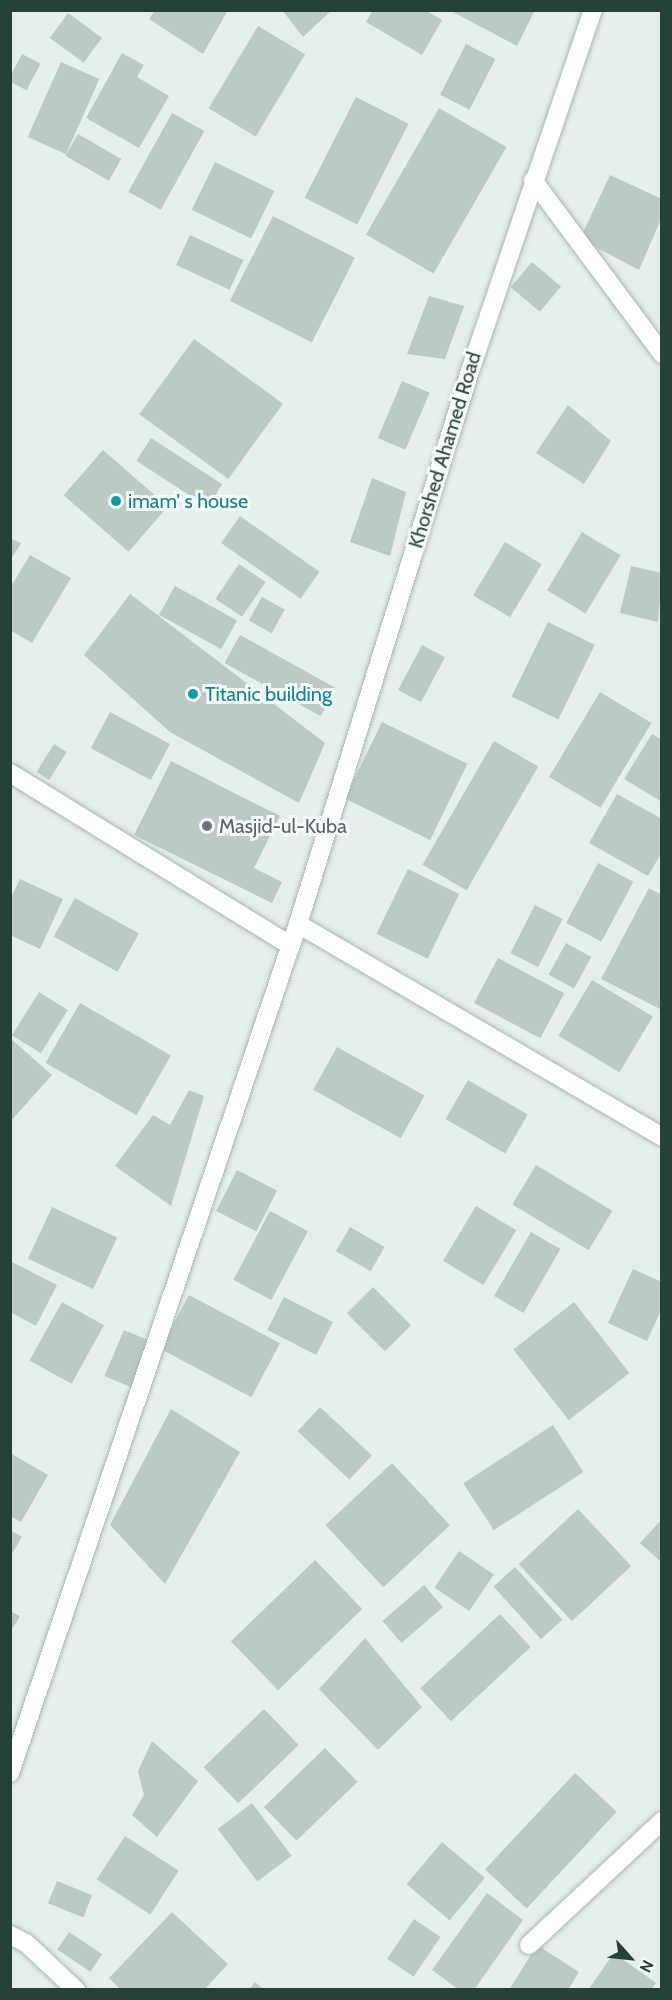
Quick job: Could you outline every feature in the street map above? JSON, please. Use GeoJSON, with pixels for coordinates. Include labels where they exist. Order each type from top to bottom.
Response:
{"type":"FeatureCollection","features":[{"type":"Feature","properties":{"kind":"street","name":"Khorshed Ahamed Road"},"geometry":{"type":"LineString","coordinates":[[10,1773],[288,944],[298,924],[306,892],[533,180],[593,10]]}},
{"type":"Feature","properties":{"kind":"street"},"geometry":{"type":"LineString","coordinates":[[533,180],[662,354]]}},
{"type":"Feature","properties":{"kind":"street"},"geometry":{"type":"LineString","coordinates":[[10,773],[288,944]]}},
{"type":"Feature","properties":{"kind":"street"},"geometry":{"type":"LineString","coordinates":[[298,924],[662,1137]]}},
{"type":"Feature","properties":{"kind":"street"},"geometry":{"type":"LineString","coordinates":[[529,1944],[662,1821]]}},
{"type":"Feature","properties":{"kind":"street"},"geometry":{"type":"LineString","coordinates":[[10,1935],[26,1943],[76,1989]]}},
{"type":"Feature","properties":{"kind":"building"},"geometry":{"type":"Polygon","coordinates":[[[155,10],[228,10],[203,54],[149,19],[155,10]]]}},
{"type":"Feature","properties":{"kind":"building"},"geometry":{"type":"Polygon","coordinates":[[[282,10],[332,10],[303,37],[282,10]]]}},
{"type":"Feature","properties":{"kind":"building"},"geometry":{"type":"Polygon","coordinates":[[[373,10],[425,10],[442,20],[422,55],[366,22],[373,10]]]}},
{"type":"Feature","properties":{"kind":"building"},"geometry":{"type":"Polygon","coordinates":[[[449,10],[532,10],[534,12],[517,46],[449,10]]]}},
{"type":"Feature","properties":{"kind":"building"},"geometry":{"type":"Polygon","coordinates":[[[68,13],[102,38],[84,63],[50,38],[68,13]]]}},
{"type":"Feature","properties":{"kind":"building"},"geometry":{"type":"Polygon","coordinates":[[[258,26],[305,54],[256,137],[209,108],[258,26]]]}},
{"type":"Feature","properties":{"kind":"building"},"geometry":{"type":"Polygon","coordinates":[[[466,44],[495,59],[470,110],[440,95],[466,44]]]}},
{"type":"Feature","properties":{"kind":"building"},"geometry":{"type":"Polygon","coordinates":[[[122,53],[144,65],[137,77],[169,96],[139,148],[86,118],[122,53]]]}},
{"type":"Feature","properties":{"kind":"building"},"geometry":{"type":"Polygon","coordinates":[[[22,54],[41,64],[26,90],[10,82],[10,77],[22,54]]]}},
{"type":"Feature","properties":{"kind":"building"},"geometry":{"type":"Polygon","coordinates":[[[61,62],[99,79],[66,154],[28,137],[61,62]]]}},
{"type":"Feature","properties":{"kind":"building"},"geometry":{"type":"Polygon","coordinates":[[[356,97],[409,124],[357,224],[305,198],[356,97]]]}},
{"type":"Feature","properties":{"kind":"building"},"geometry":{"type":"Polygon","coordinates":[[[439,108],[507,147],[434,273],[366,234],[439,108]]]}},
{"type":"Feature","properties":{"kind":"building"},"geometry":{"type":"Polygon","coordinates":[[[172,113],[204,131],[161,210],[128,192],[172,113]]]}},
{"type":"Feature","properties":{"kind":"building"},"geometry":{"type":"Polygon","coordinates":[[[78,134],[121,159],[109,181],[66,156],[78,134]]]}},
{"type":"Feature","properties":{"kind":"building"},"geometry":{"type":"Polygon","coordinates":[[[215,162],[274,191],[251,239],[192,210],[215,162]]]}},
{"type":"Feature","properties":{"kind":"building"},"geometry":{"type":"Polygon","coordinates":[[[610,175],[662,199],[662,217],[639,270],[580,239],[610,175]]]}},
{"type":"Feature","properties":{"kind":"building"},"geometry":{"type":"Polygon","coordinates":[[[273,216],[355,258],[312,342],[230,301],[273,216]]]}},
{"type":"Feature","properties":{"kind":"building"},"geometry":{"type":"Polygon","coordinates":[[[190,235],[243,260],[230,290],[176,265],[190,235]]]}},
{"type":"Feature","properties":{"kind":"building"},"geometry":{"type":"Polygon","coordinates":[[[532,262],[561,286],[540,312],[511,287],[532,262]]]}},
{"type":"Feature","properties":{"kind":"building"},"geometry":{"type":"Polygon","coordinates":[[[429,296],[464,306],[445,359],[407,354],[429,296]]]}},
{"type":"Feature","properties":{"kind":"building"},"geometry":{"type":"Polygon","coordinates":[[[194,339],[283,404],[228,479],[139,414],[194,339]]]}},
{"type":"Feature","properties":{"kind":"building"},"geometry":{"type":"Polygon","coordinates":[[[402,381],[430,393],[405,450],[378,438],[402,381]]]}},
{"type":"Feature","properties":{"kind":"building"},"geometry":{"type":"Polygon","coordinates":[[[568,405],[611,441],[584,484],[536,453],[568,405]]]}},
{"type":"Feature","properties":{"kind":"building"},"geometry":{"type":"Polygon","coordinates":[[[151,438],[222,484],[208,507],[136,461],[151,438]]]}},
{"type":"Feature","properties":{"kind":"building","name":"imam' s house"},"geometry":{"type":"Polygon","coordinates":[[[103,450],[168,506],[129,552],[64,495],[103,450]]]}},
{"type":"Feature","properties":{"kind":"building"},"geometry":{"type":"Polygon","coordinates":[[[372,478],[406,492],[390,556],[350,542],[372,478]]]}},
{"type":"Feature","properties":{"kind":"building"},"geometry":{"type":"Polygon","coordinates":[[[240,516],[319,572],[301,599],[221,543],[240,516]]]}},
{"type":"Feature","properties":{"kind":"building"},"geometry":{"type":"Polygon","coordinates":[[[582,532],[621,555],[586,613],[547,590],[582,532]]]}},
{"type":"Feature","properties":{"kind":"building"},"geometry":{"type":"Polygon","coordinates":[[[10,538],[21,543],[10,561],[10,538]]]}},
{"type":"Feature","properties":{"kind":"building"},"geometry":{"type":"Polygon","coordinates":[[[505,542],[542,564],[510,617],[473,595],[505,542]]]}},
{"type":"Feature","properties":{"kind":"building"},"geometry":{"type":"Polygon","coordinates":[[[30,555],[71,578],[32,643],[10,630],[10,588],[30,555]]]}},
{"type":"Feature","properties":{"kind":"building"},"geometry":{"type":"Polygon","coordinates":[[[239,564],[266,582],[242,617],[216,599],[239,564]]]}},
{"type":"Feature","properties":{"kind":"building"},"geometry":{"type":"Polygon","coordinates":[[[631,566],[662,573],[658,622],[620,613],[631,566]]]}},
{"type":"Feature","properties":{"kind":"building"},"geometry":{"type":"Polygon","coordinates":[[[175,586],[237,620],[221,649],[159,615],[175,586]]]}},
{"type":"Feature","properties":{"kind":"building","name":"Titanic building"},"geometry":{"type":"Polygon","coordinates":[[[130,594],[325,743],[299,803],[170,732],[84,655],[130,594]]]}},
{"type":"Feature","properties":{"kind":"building"},"geometry":{"type":"Polygon","coordinates":[[[262,597],[285,610],[272,633],[249,621],[262,597]]]}},
{"type":"Feature","properties":{"kind":"building"},"geometry":{"type":"Polygon","coordinates":[[[548,622],[595,645],[558,719],[512,697],[548,622]]]}},
{"type":"Feature","properties":{"kind":"building"},"geometry":{"type":"Polygon","coordinates":[[[240,635],[336,688],[321,716],[224,663],[240,635]]]}},
{"type":"Feature","properties":{"kind":"building"},"geometry":{"type":"Polygon","coordinates":[[[422,645],[445,657],[421,702],[398,690],[422,645]]]}},
{"type":"Feature","properties":{"kind":"building"},"geometry":{"type":"Polygon","coordinates":[[[600,692],[651,723],[600,808],[549,777],[600,692]]]}},
{"type":"Feature","properties":{"kind":"building"},"geometry":{"type":"Polygon","coordinates":[[[110,712],[170,744],[151,780],[91,748],[110,712]]]}},
{"type":"Feature","properties":{"kind":"building"},"geometry":{"type":"Polygon","coordinates":[[[382,722],[467,764],[430,840],[345,798],[382,722]]]}},
{"type":"Feature","properties":{"kind":"building"},"geometry":{"type":"Polygon","coordinates":[[[652,734],[662,740],[662,802],[624,779],[652,734]]]}},
{"type":"Feature","properties":{"kind":"building"},"geometry":{"type":"Polygon","coordinates":[[[494,741],[538,766],[467,890],[422,865],[494,741]]]}},
{"type":"Feature","properties":{"kind":"building"},"geometry":{"type":"Polygon","coordinates":[[[54,744],[67,752],[49,780],[37,772],[54,744]]]}},
{"type":"Feature","properties":{"kind":"building","name":"Masjid-ul-Kuba"},"geometry":{"type":"Polygon","coordinates":[[[171,761],[280,816],[254,868],[282,882],[272,903],[134,835],[171,761]]]}},
{"type":"Feature","properties":{"kind":"building"},"geometry":{"type":"Polygon","coordinates":[[[617,794],[662,819],[662,852],[648,876],[589,843],[617,794]]]}},
{"type":"Feature","properties":{"kind":"building"},"geometry":{"type":"Polygon","coordinates":[[[598,863],[633,882],[601,942],[566,923],[598,863]]]}},
{"type":"Feature","properties":{"kind":"building"},"geometry":{"type":"Polygon","coordinates":[[[408,869],[459,894],[428,959],[376,934],[408,869]]]}},
{"type":"Feature","properties":{"kind":"building"},"geometry":{"type":"Polygon","coordinates":[[[20,879],[63,899],[40,949],[10,935],[10,900],[20,879]]]}},
{"type":"Feature","properties":{"kind":"building"},"geometry":{"type":"Polygon","coordinates":[[[649,888],[662,895],[662,1010],[601,979],[649,888]]]}},
{"type":"Feature","properties":{"kind":"building"},"geometry":{"type":"Polygon","coordinates":[[[75,898],[139,933],[118,972],[54,936],[75,898]]]}},
{"type":"Feature","properties":{"kind":"building"},"geometry":{"type":"Polygon","coordinates":[[[535,905],[563,919],[538,967],[510,953],[535,905]]]}},
{"type":"Feature","properties":{"kind":"building"},"geometry":{"type":"Polygon","coordinates":[[[566,943],[591,957],[574,989],[549,974],[566,943]]]}},
{"type":"Feature","properties":{"kind":"building"},"geometry":{"type":"Polygon","coordinates":[[[498,958],[564,993],[540,1038],[474,1003],[498,958]]]}},
{"type":"Feature","properties":{"kind":"building"},"geometry":{"type":"Polygon","coordinates":[[[592,980],[653,1017],[619,1072],[559,1036],[592,980]]]}},
{"type":"Feature","properties":{"kind":"building"},"geometry":{"type":"Polygon","coordinates":[[[39,992],[68,1010],[41,1053],[12,1035],[39,992]]]}},
{"type":"Feature","properties":{"kind":"building"},"geometry":{"type":"Polygon","coordinates":[[[80,1003],[171,1056],[136,1115],[46,1063],[80,1003]]]}},
{"type":"Feature","properties":{"kind":"building"},"geometry":{"type":"Polygon","coordinates":[[[10,1038],[52,1075],[10,1122],[10,1038]]]}},
{"type":"Feature","properties":{"kind":"building"},"geometry":{"type":"Polygon","coordinates":[[[337,1047],[424,1095],[401,1138],[313,1090],[337,1047]]]}},
{"type":"Feature","properties":{"kind":"building"},"geometry":{"type":"Polygon","coordinates":[[[468,1080],[528,1114],[505,1153],[446,1119],[468,1080]]]}},
{"type":"Feature","properties":{"kind":"building"},"geometry":{"type":"Polygon","coordinates":[[[189,1090],[204,1096],[171,1206],[115,1166],[153,1115],[170,1125],[189,1090]]]}},
{"type":"Feature","properties":{"kind":"building"},"geometry":{"type":"Polygon","coordinates":[[[536,1165],[612,1211],[589,1250],[512,1204],[536,1165]]]}},
{"type":"Feature","properties":{"kind":"building"},"geometry":{"type":"Polygon","coordinates":[[[237,1170],[277,1190],[256,1231],[216,1211],[237,1170]]]}},
{"type":"Feature","properties":{"kind":"building"},"geometry":{"type":"Polygon","coordinates":[[[476,1206],[516,1230],[483,1285],[443,1261],[476,1206]]]}},
{"type":"Feature","properties":{"kind":"building"},"geometry":{"type":"Polygon","coordinates":[[[52,1207],[117,1237],[93,1289],[28,1259],[52,1207]]]}},
{"type":"Feature","properties":{"kind":"building"},"geometry":{"type":"Polygon","coordinates":[[[270,1211],[308,1231],[271,1300],[233,1280],[270,1211]]]}},
{"type":"Feature","properties":{"kind":"building"},"geometry":{"type":"Polygon","coordinates":[[[350,1227],[385,1247],[371,1271],[336,1251],[350,1227]]]}},
{"type":"Feature","properties":{"kind":"building"},"geometry":{"type":"Polygon","coordinates":[[[531,1232],[560,1249],[523,1313],[494,1296],[531,1232]]]}},
{"type":"Feature","properties":{"kind":"building"},"geometry":{"type":"Polygon","coordinates":[[[10,1261],[57,1285],[36,1326],[10,1312],[10,1261]]]}},
{"type":"Feature","properties":{"kind":"building"},"geometry":{"type":"Polygon","coordinates":[[[633,1269],[662,1282],[662,1308],[647,1341],[608,1323],[633,1269]]]}},
{"type":"Feature","properties":{"kind":"building"},"geometry":{"type":"Polygon","coordinates":[[[373,1287],[411,1325],[385,1351],[347,1313],[373,1287]]]}},
{"type":"Feature","properties":{"kind":"building"},"geometry":{"type":"Polygon","coordinates":[[[189,1295],[280,1343],[251,1397],[160,1349],[189,1295]]]}},
{"type":"Feature","properties":{"kind":"building"},"geometry":{"type":"Polygon","coordinates":[[[284,1297],[333,1322],[316,1355],[267,1330],[284,1297]]]}},
{"type":"Feature","properties":{"kind":"building"},"geometry":{"type":"Polygon","coordinates":[[[62,1302],[104,1325],[71,1384],[30,1361],[62,1302]]]}},
{"type":"Feature","properties":{"kind":"building"},"geometry":{"type":"Polygon","coordinates":[[[574,1302],[629,1373],[569,1420],[513,1349],[574,1302]]]}},
{"type":"Feature","properties":{"kind":"building"},"geometry":{"type":"Polygon","coordinates":[[[124,1330],[157,1344],[138,1390],[104,1376],[124,1330]]]}},
{"type":"Feature","properties":{"kind":"building"},"geometry":{"type":"Polygon","coordinates":[[[320,1407],[372,1455],[349,1480],[297,1431],[320,1407]]]}},
{"type":"Feature","properties":{"kind":"building"},"geometry":{"type":"Polygon","coordinates":[[[171,1409],[240,1452],[165,1584],[110,1525],[171,1409]]]}},
{"type":"Feature","properties":{"kind":"building"},"geometry":{"type":"Polygon","coordinates":[[[553,1425],[583,1472],[494,1530],[463,1483],[553,1425]]]}},
{"type":"Feature","properties":{"kind":"building"},"geometry":{"type":"Polygon","coordinates":[[[10,1453],[48,1475],[21,1522],[10,1516],[10,1453]]]}},
{"type":"Feature","properties":{"kind":"building"},"geometry":{"type":"Polygon","coordinates":[[[392,1463],[450,1525],[383,1587],[325,1525],[392,1463]]]}},
{"type":"Feature","properties":{"kind":"building"},"geometry":{"type":"Polygon","coordinates":[[[578,1509],[631,1566],[572,1621],[519,1564],[578,1509]]]}},
{"type":"Feature","properties":{"kind":"building"},"geometry":{"type":"Polygon","coordinates":[[[662,1519],[662,1563],[640,1543],[662,1519]]]}},
{"type":"Feature","properties":{"kind":"building"},"geometry":{"type":"Polygon","coordinates":[[[10,1530],[22,1537],[10,1557],[10,1530]]]}},
{"type":"Feature","properties":{"kind":"building"},"geometry":{"type":"Polygon","coordinates":[[[459,1551],[494,1574],[469,1611],[434,1587],[459,1551]]]}},
{"type":"Feature","properties":{"kind":"building"},"geometry":{"type":"Polygon","coordinates":[[[315,1560],[362,1609],[278,1690],[231,1641],[315,1560]]]}},
{"type":"Feature","properties":{"kind":"building"},"geometry":{"type":"Polygon","coordinates":[[[515,1567],[563,1620],[541,1639],[493,1586],[515,1567]]]}},
{"type":"Feature","properties":{"kind":"building"},"geometry":{"type":"Polygon","coordinates":[[[424,1585],[443,1607],[402,1643],[382,1621],[424,1585]]]}},
{"type":"Feature","properties":{"kind":"building"},"geometry":{"type":"Polygon","coordinates":[[[10,1611],[20,1616],[10,1633],[10,1611]]]}},
{"type":"Feature","properties":{"kind":"building"},"geometry":{"type":"Polygon","coordinates":[[[500,1614],[531,1647],[451,1721],[420,1688],[500,1614]]]}},
{"type":"Feature","properties":{"kind":"building"},"geometry":{"type":"Polygon","coordinates":[[[365,1638],[422,1707],[378,1750],[319,1689],[365,1638]]]}},
{"type":"Feature","properties":{"kind":"building"},"geometry":{"type":"Polygon","coordinates":[[[264,1709],[299,1745],[238,1803],[204,1767],[264,1709]]]}},
{"type":"Feature","properties":{"kind":"building"},"geometry":{"type":"Polygon","coordinates":[[[152,1741],[198,1781],[157,1837],[132,1815],[144,1795],[138,1771],[152,1741]]]}},
{"type":"Feature","properties":{"kind":"building"},"geometry":{"type":"Polygon","coordinates":[[[325,1748],[358,1782],[297,1841],[264,1807],[325,1748]]]}},
{"type":"Feature","properties":{"kind":"building"},"geometry":{"type":"Polygon","coordinates":[[[575,1773],[617,1812],[527,1908],[485,1870],[575,1773]]]}},
{"type":"Feature","properties":{"kind":"building"},"geometry":{"type":"Polygon","coordinates":[[[252,1803],[292,1856],[257,1882],[218,1829],[252,1803]]]}},
{"type":"Feature","properties":{"kind":"building"},"geometry":{"type":"Polygon","coordinates":[[[125,1836],[179,1871],[150,1914],[97,1880],[125,1836]]]}},
{"type":"Feature","properties":{"kind":"building"},"geometry":{"type":"Polygon","coordinates":[[[442,1842],[485,1878],[450,1920],[407,1884],[442,1842]]]}},
{"type":"Feature","properties":{"kind":"building"},"geometry":{"type":"Polygon","coordinates":[[[57,1881],[92,1895],[83,1917],[48,1903],[57,1881]]]}},
{"type":"Feature","properties":{"kind":"building"},"geometry":{"type":"Polygon","coordinates":[[[487,1893],[523,1920],[474,1990],[459,1990],[432,1970],[487,1893]]]}},
{"type":"Feature","properties":{"kind":"building"},"geometry":{"type":"Polygon","coordinates":[[[172,1912],[228,1964],[204,1990],[121,1990],[109,1978],[172,1912]]]}},
{"type":"Feature","properties":{"kind":"building"},"geometry":{"type":"Polygon","coordinates":[[[414,1919],[441,1937],[414,1977],[387,1959],[414,1919]]]}},
{"type":"Feature","properties":{"kind":"building"},"geometry":{"type":"Polygon","coordinates":[[[69,1932],[102,1954],[90,1972],[57,1949],[69,1932]]]}},
{"type":"Feature","properties":{"kind":"building"},"geometry":{"type":"Polygon","coordinates":[[[537,1945],[579,1972],[568,1990],[509,1990],[537,1945]]]}},
{"type":"Feature","properties":{"kind":"building"},"geometry":{"type":"Polygon","coordinates":[[[614,1953],[656,1983],[651,1990],[588,1990],[614,1953]]]}},
{"type":"Feature","properties":{"kind":"building"},"geometry":{"type":"Polygon","coordinates":[[[255,1982],[264,1990],[249,1990],[255,1982]]]}},
{"type":"Feature","properties":{"kind":"place","name":"imam' s house"},"geometry":{"type":"Point","coordinates":[116,501]}},
{"type":"Feature","properties":{"kind":"place","name":"Titanic building"},"geometry":{"type":"Point","coordinates":[193,694]}},
{"type":"Feature","properties":{"kind":"place","name":"Masjid-ul-Kuba"},"geometry":{"type":"Point","coordinates":[207,826]}}]}
